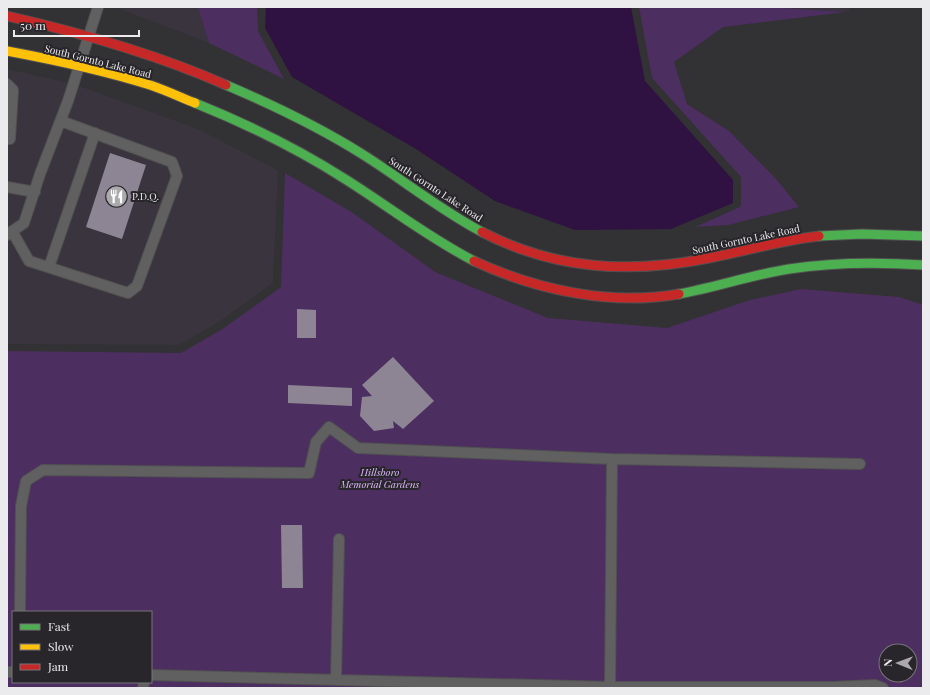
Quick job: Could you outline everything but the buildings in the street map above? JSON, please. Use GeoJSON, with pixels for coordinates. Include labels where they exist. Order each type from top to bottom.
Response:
{"type":"FeatureCollection","features":[{"type":"Feature","properties":{"kind":"street","name":"South Gornto Lake Road"},"geometry":{"type":"LineString","coordinates":[[7,16],[88,36],[149,54],[244,92],[292,115],[365,156],[463,222],[496,239],[549,258],[582,265],[640,268],[695,262],[764,245],[804,238],[843,234],[923,236]]}},
{"type":"Feature","properties":{"kind":"street","name":"South Gornto Lake Road"},"geometry":{"type":"LineString","coordinates":[[7,51],[79,66],[152,86],[254,129],[337,174],[370,194],[442,243],[470,258],[517,278],[559,289],[608,296],[654,296],[698,290],[765,274],[805,267],[847,263],[880,263],[923,266]]}},
{"type":"Feature","properties":{"kind":"lane"},"geometry":{"type":"LineString","coordinates":[[61,121],[172,162],[177,176],[137,286],[128,293],[29,261],[10,233],[24,223],[68,101],[98,7]]}},
{"type":"Feature","properties":{"kind":"lane"},"geometry":{"type":"LineString","coordinates":[[7,84],[13,90],[10,139],[7,139]]}},
{"type":"Feature","properties":{"kind":"lane"},"geometry":{"type":"LineString","coordinates":[[49,267],[95,134]]}},
{"type":"Feature","properties":{"kind":"lane"},"geometry":{"type":"LineString","coordinates":[[7,187],[35,192]]}},
{"type":"Feature","properties":{"kind":"lane"},"geometry":{"type":"LineString","coordinates":[[20,611],[21,506],[26,481],[43,470],[309,473],[316,442],[329,427],[358,448],[612,459],[860,464]]}},
{"type":"Feature","properties":{"kind":"lane"},"geometry":{"type":"LineString","coordinates":[[610,688],[612,459]]}},
{"type":"Feature","properties":{"kind":"lane"},"geometry":{"type":"LineString","coordinates":[[336,680],[339,539]]}},
{"type":"Feature","properties":{"kind":"lane"},"geometry":{"type":"LineString","coordinates":[[152,675],[336,680],[463,686],[610,688],[833,687],[875,685],[883,688]]}},
{"type":"Feature","properties":{"kind":"shaded area"},"geometry":{"type":"Polygon","coordinates":[[[115,7],[198,7],[209,43],[115,7]]]}},
{"type":"Feature","properties":{"kind":"shaded area"},"geometry":{"type":"Polygon","coordinates":[[[266,7],[631,7],[645,81],[733,180],[733,203],[671,229],[575,230],[495,201],[416,149],[292,77],[265,28],[266,7]]]}},
{"type":"Feature","properties":{"kind":"shaded area"},"geometry":{"type":"Polygon","coordinates":[[[769,7],[849,7],[849,12],[769,7]]]}},
{"type":"Feature","properties":{"kind":"shaded area"},"geometry":{"type":"Polygon","coordinates":[[[7,69],[74,84],[198,129],[278,170],[273,283],[219,322],[179,345],[7,344],[7,69]]]}},
{"type":"Feature","properties":{"kind":"green space"},"geometry":{"type":"Polygon","coordinates":[[[198,7],[257,7],[258,31],[284,79],[209,43],[198,7]]]}},
{"type":"Feature","properties":{"kind":"green space"},"geometry":{"type":"Polygon","coordinates":[[[639,7],[769,7],[846,12],[723,27],[674,62],[687,104],[729,131],[777,180],[799,207],[728,225],[695,227],[740,207],[741,177],[652,78],[639,7]]]}},
{"type":"Feature","properties":{"kind":"green space","name":"Hillsboro Memorial Gardens"},"geometry":{"type":"Polygon","coordinates":[[[285,173],[353,213],[435,272],[548,318],[667,328],[750,300],[801,289],[899,297],[923,305],[923,688],[7,688],[7,351],[181,353],[224,328],[281,287],[285,173]]]}},
{"type":"Feature","properties":{"kind":"traffic: fast"},"geometry":{"type":"LineString","coordinates":[[226,85],[296,117],[346,144],[451,214],[482,232]]}},
{"type":"Feature","properties":{"kind":"traffic: fast"},"geometry":{"type":"LineString","coordinates":[[195,103],[253,128],[309,157],[425,232],[474,261]]}},
{"type":"Feature","properties":{"kind":"traffic: fast"},"geometry":{"type":"LineString","coordinates":[[819,236],[862,234],[923,236]]}},
{"type":"Feature","properties":{"kind":"traffic: fast"},"geometry":{"type":"LineString","coordinates":[[679,294],[761,274],[789,269],[856,263],[923,265]]}},
{"type":"Feature","properties":{"kind":"traffic: slow"},"geometry":{"type":"LineString","coordinates":[[7,51],[97,70],[156,87],[195,103]]}},
{"type":"Feature","properties":{"kind":"traffic: jam"},"geometry":{"type":"LineString","coordinates":[[7,16],[118,45],[146,54],[226,85]]}},
{"type":"Feature","properties":{"kind":"traffic: jam"},"geometry":{"type":"LineString","coordinates":[[482,232],[509,245],[537,254],[565,261],[622,267],[680,263],[791,240],[819,236]]}},
{"type":"Feature","properties":{"kind":"traffic: jam"},"geometry":{"type":"LineString","coordinates":[[474,261],[523,280],[574,293],[627,298],[679,294]]}},
{"type":"Feature","properties":{"kind":"place","name":"P.D.Q."},"geometry":{"type":"Point","coordinates":[116,196]}}]}
